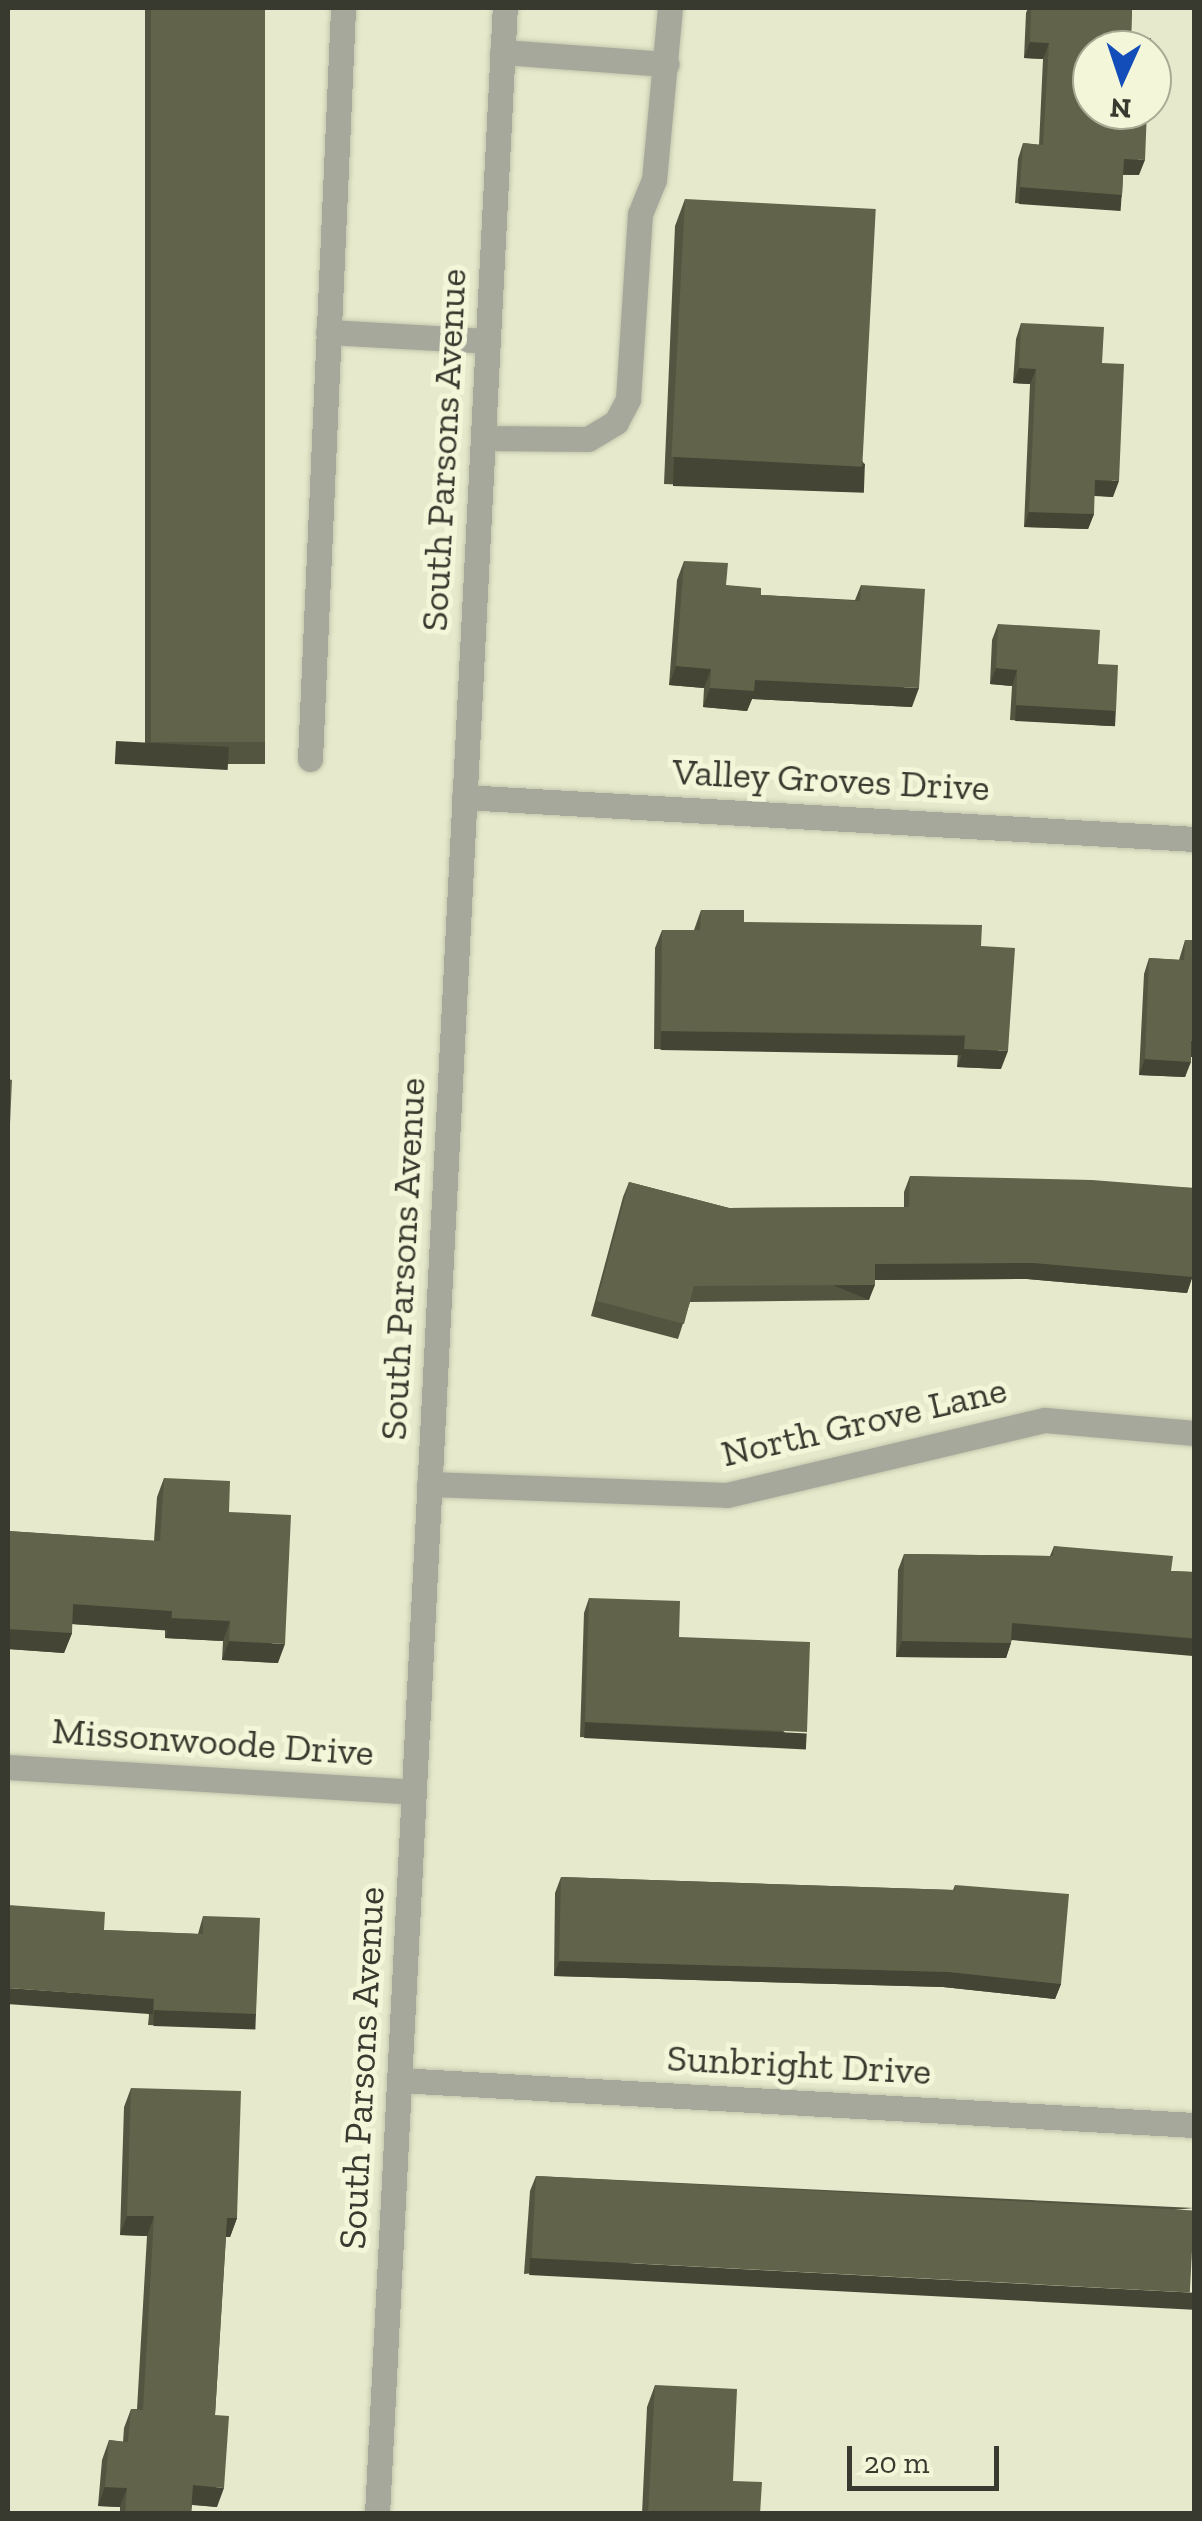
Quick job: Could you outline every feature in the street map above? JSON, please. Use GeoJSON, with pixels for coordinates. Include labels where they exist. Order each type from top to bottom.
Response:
{"type":"FeatureCollection","features":[{"type":"Feature","properties":{"kind":"street"},"geometry":{"type":"LineString","coordinates":[[310,758],[343,8]]}},
{"type":"Feature","properties":{"kind":"street","name":"South Parsons Avenue"},"geometry":{"type":"LineString","coordinates":[[376,2514],[504,8]]}},
{"type":"Feature","properties":{"kind":"street"},"geometry":{"type":"LineString","coordinates":[[483,438],[588,439],[616,422],[628,398],[640,214],[654,180],[670,8]]}},
{"type":"Feature","properties":{"kind":"street"},"geometry":{"type":"LineString","coordinates":[[502,52],[666,64]]}},
{"type":"Feature","properties":{"kind":"street"},"geometry":{"type":"LineString","coordinates":[[328,332],[488,340]]}},
{"type":"Feature","properties":{"kind":"street","name":"Valley Groves Drive"},"geometry":{"type":"LineString","coordinates":[[464,797],[1194,838]]}},
{"type":"Feature","properties":{"kind":"street","name":"North Grove Lane"},"geometry":{"type":"LineString","coordinates":[[429,1484],[726,1495],[1045,1420],[1194,1434]]}},
{"type":"Feature","properties":{"kind":"street","name":"Missonwoode Drive"},"geometry":{"type":"LineString","coordinates":[[8,1767],[413,1792]]}},
{"type":"Feature","properties":{"kind":"street","name":"Sunbright Drive"},"geometry":{"type":"LineString","coordinates":[[399,2080],[1194,2125]]}},
{"type":"Feature","properties":{"kind":"building"},"geometry":{"type":"Polygon","coordinates":[[[151,8],[265,8],[265,742],[151,742],[151,8]]]}},
{"type":"Feature","properties":{"kind":"building"},"geometry":{"type":"Polygon","coordinates":[[[1031,8],[1132,8],[1131,30],[1072,30],[1072,130],[1146,130],[1145,160],[1124,159],[1122,195],[1020,187],[1023,143],[1043,145],[1049,43],[1030,42],[1031,8]]]}},
{"type":"Feature","properties":{"kind":"building"},"geometry":{"type":"Polygon","coordinates":[[[685,199],[876,209],[862,467],[671,457],[685,199]]]}},
{"type":"Feature","properties":{"kind":"building"},"geometry":{"type":"Polygon","coordinates":[[[1021,323],[1104,327],[1102,363],[1124,364],[1119,481],[1095,480],[1094,514],[1029,512],[1036,369],[1019,368],[1021,323]]]}},
{"type":"Feature","properties":{"kind":"building"},"geometry":{"type":"Polygon","coordinates":[[[684,561],[728,563],[726,585],[761,588],[761,595],[860,601],[861,585],[925,589],[919,688],[755,680],[754,691],[710,688],[711,669],[676,666],[684,561]]]}},
{"type":"Feature","properties":{"kind":"building"},"geometry":{"type":"Polygon","coordinates":[[[998,624],[1100,630],[1098,664],[1118,665],[1116,711],[1016,705],[1017,670],[996,668],[998,624]]]}},
{"type":"Feature","properties":{"kind":"building"},"geometry":{"type":"Polygon","coordinates":[[[701,910],[744,910],[744,922],[982,925],[981,946],[1015,948],[1008,1051],[964,1049],[965,1035],[661,1031],[662,930],[700,930],[701,910]]]}},
{"type":"Feature","properties":{"kind":"building"},"geometry":{"type":"Polygon","coordinates":[[[1185,940],[1194,940],[1191,1062],[1145,1059],[1149,958],[1184,960],[1185,940]]]}},
{"type":"Feature","properties":{"kind":"building"},"geometry":{"type":"Polygon","coordinates":[[[8,1079],[12,1080],[8,1168],[8,1079]]]}},
{"type":"Feature","properties":{"kind":"building"},"geometry":{"type":"Polygon","coordinates":[[[910,1176],[1092,1180],[1194,1188],[1193,1277],[1033,1263],[875,1264],[875,1285],[694,1286],[684,1324],[597,1301],[629,1182],[729,1208],[909,1207],[910,1176]]]}},
{"type":"Feature","properties":{"kind":"building"},"geometry":{"type":"Polygon","coordinates":[[[164,1478],[230,1481],[229,1512],[291,1515],[285,1644],[229,1641],[230,1621],[172,1618],[172,1611],[73,1604],[72,1633],[8,1629],[8,1531],[160,1541],[164,1478]]]}},
{"type":"Feature","properties":{"kind":"building"},"geometry":{"type":"Polygon","coordinates":[[[1054,1546],[1173,1556],[1171,1571],[1194,1572],[1194,1638],[1012,1623],[1011,1643],[902,1641],[904,1554],[1053,1556],[1054,1546]]]}},
{"type":"Feature","properties":{"kind":"building"},"geometry":{"type":"Polygon","coordinates":[[[589,1598],[680,1601],[679,1637],[810,1642],[807,1732],[585,1722],[589,1598]]]}},
{"type":"Feature","properties":{"kind":"building"},"geometry":{"type":"Polygon","coordinates":[[[561,1877],[955,1890],[955,1885],[1069,1894],[1061,1984],[949,1972],[559,1961],[561,1877]]]}},
{"type":"Feature","properties":{"kind":"building"},"geometry":{"type":"Polygon","coordinates":[[[8,1905],[105,1912],[104,1930],[203,1934],[203,1916],[260,1918],[256,2014],[154,2010],[154,1999],[8,1988],[8,1905]]]}},
{"type":"Feature","properties":{"kind":"building"},"geometry":{"type":"Polygon","coordinates":[[[131,2088],[241,2091],[237,2218],[227,2218],[215,2415],[229,2416],[224,2488],[193,2485],[191,2514],[125,2514],[127,2488],[105,2487],[109,2440],[128,2442],[131,2409],[143,2410],[154,2216],[127,2216],[131,2088]]]}},
{"type":"Feature","properties":{"kind":"building"},"geometry":{"type":"Polygon","coordinates":[[[536,2176],[1194,2210],[1190,2292],[532,2258],[536,2176]]]}},
{"type":"Feature","properties":{"kind":"building"},"geometry":{"type":"Polygon","coordinates":[[[655,2385],[737,2389],[733,2481],[762,2482],[760,2514],[648,2514],[655,2385]]]}}]}
